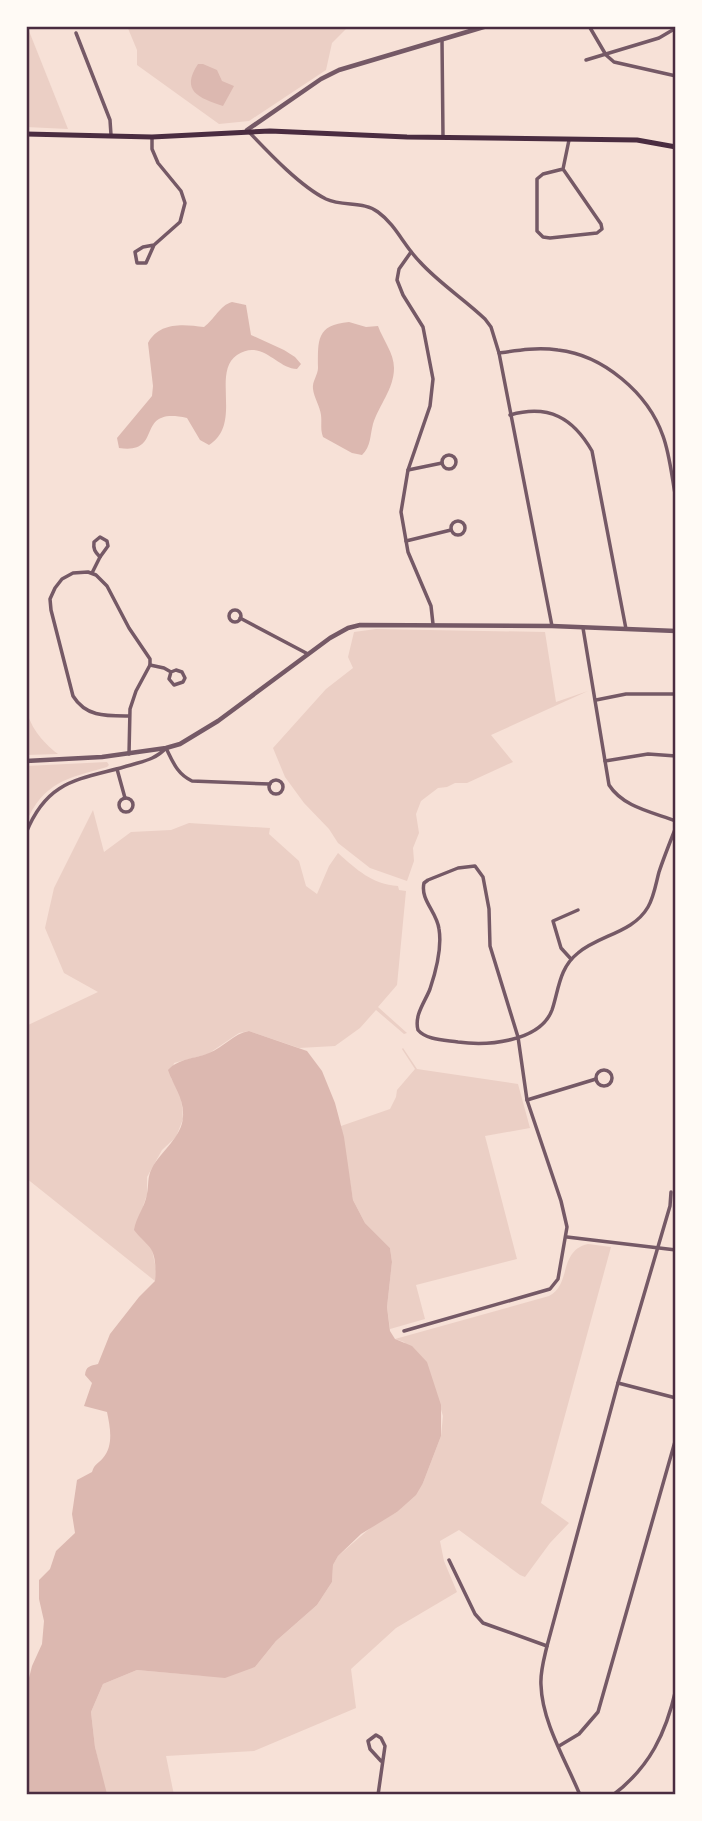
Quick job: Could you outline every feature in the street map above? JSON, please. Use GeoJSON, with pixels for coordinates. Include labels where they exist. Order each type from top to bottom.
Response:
{"type":"FeatureCollection","features":[{"type":"Feature","properties":{"kind":"main road"},"geometry":{"type":"LineString","coordinates":[[26,134],[152,138],[247,130],[637,140],[676,147]]}},
{"type":"Feature","properties":{"kind":"street"},"geometry":{"type":"LineString","coordinates":[[487,26],[330,74],[247,130],[301,181],[326,199],[338,204],[376,209],[391,222],[411,252],[491,327],[499,353],[552,626]]}},
{"type":"Feature","properties":{"kind":"street"},"geometry":{"type":"LineString","coordinates":[[589,26],[606,55],[619,64],[676,76]]}},
{"type":"Feature","properties":{"kind":"street"},"geometry":{"type":"LineString","coordinates":[[586,60],[659,38],[676,28]]}},
{"type":"Feature","properties":{"kind":"street"},"geometry":{"type":"LineString","coordinates":[[76,33],[110,120],[111,135]]}},
{"type":"Feature","properties":{"kind":"street"},"geometry":{"type":"LineString","coordinates":[[442,40],[443,137]]}},
{"type":"Feature","properties":{"kind":"street"},"geometry":{"type":"LineString","coordinates":[[152,138],[152,149],[158,163],[181,191],[185,203],[180,222],[154,245],[146,263],[137,262],[135,252],[142,247],[154,245]]}},
{"type":"Feature","properties":{"kind":"street"},"geometry":{"type":"LineString","coordinates":[[563,169],[537,179],[537,231],[542,237],[550,238],[597,233],[602,229],[601,224],[563,169],[569,138]]}},
{"type":"Feature","properties":{"kind":"street"},"geometry":{"type":"LineString","coordinates":[[411,252],[399,269],[397,280],[423,327],[433,379],[430,406],[408,470],[401,512],[405,541],[431,606],[433,624]]}},
{"type":"Feature","properties":{"kind":"street"},"geometry":{"type":"LineString","coordinates":[[499,353],[529,349],[559,350],[592,361],[617,375],[635,392],[657,423],[663,437],[676,499]]}},
{"type":"Feature","properties":{"kind":"street"},"geometry":{"type":"LineString","coordinates":[[510,415],[530,410],[556,415],[577,428],[592,452],[626,629]]}},
{"type":"Feature","properties":{"kind":"street"},"geometry":{"type":"LineString","coordinates":[[447,455],[456,460],[450,469],[442,463],[442,459],[447,455]]}},
{"type":"Feature","properties":{"kind":"street"},"geometry":{"type":"LineString","coordinates":[[408,470],[442,463]]}},
{"type":"Feature","properties":{"kind":"street"},"geometry":{"type":"LineString","coordinates":[[458,521],[466,528],[460,535],[454,534],[452,530],[453,524],[458,521]]}},
{"type":"Feature","properties":{"kind":"street"},"geometry":{"type":"LineString","coordinates":[[405,541],[452,530]]}},
{"type":"Feature","properties":{"kind":"street"},"geometry":{"type":"LineString","coordinates":[[92,573],[108,546],[107,541],[100,537],[93,547],[100,557]]}},
{"type":"Feature","properties":{"kind":"street"},"geometry":{"type":"LineString","coordinates":[[129,716],[97,715],[85,710],[76,701],[69,684],[50,598],[55,587],[67,576],[79,572],[92,573],[109,590],[129,628],[147,653],[150,665],[136,691],[129,716],[129,754]]}},
{"type":"Feature","properties":{"kind":"street"},"geometry":{"type":"LineString","coordinates":[[240,618],[308,654]]}},
{"type":"Feature","properties":{"kind":"street"},"geometry":{"type":"LineString","coordinates":[[26,761],[129,754],[180,744],[202,732],[330,638],[353,627],[433,624],[676,631]]}},
{"type":"Feature","properties":{"kind":"street"},"geometry":{"type":"LineString","coordinates":[[583,628],[608,783],[622,800],[676,821]]}},
{"type":"Feature","properties":{"kind":"street"},"geometry":{"type":"LineString","coordinates":[[150,665],[172,672],[183,672],[183,682],[177,685],[172,683],[169,678],[172,672]]}},
{"type":"Feature","properties":{"kind":"street"},"geometry":{"type":"LineString","coordinates":[[596,700],[626,694],[676,694]]}},
{"type":"Feature","properties":{"kind":"street"},"geometry":{"type":"LineString","coordinates":[[26,834],[39,806],[51,793],[93,775],[156,757],[166,748]]}},
{"type":"Feature","properties":{"kind":"street"},"geometry":{"type":"LineString","coordinates":[[166,748],[177,769],[192,781],[270,784]]}},
{"type":"Feature","properties":{"kind":"street"},"geometry":{"type":"LineString","coordinates":[[605,761],[648,754],[676,757]]}},
{"type":"Feature","properties":{"kind":"street"},"geometry":{"type":"LineString","coordinates":[[117,769],[125,798]]}},
{"type":"Feature","properties":{"kind":"street"},"geometry":{"type":"LineString","coordinates":[[404,1331],[548,1290],[558,1279],[567,1237],[561,1200],[527,1100],[518,1037],[490,946],[489,909],[484,877],[475,866],[458,868],[428,880],[422,886],[423,894],[437,919],[440,934],[434,975],[418,1016],[418,1030],[427,1037],[475,1044],[499,1042],[518,1037],[537,1029],[548,1018],[561,976],[570,960],[593,942],[630,926],[647,908],[676,827]]}},
{"type":"Feature","properties":{"kind":"street"},"geometry":{"type":"LineString","coordinates":[[570,960],[561,948],[553,922],[578,910]]}},
{"type":"Feature","properties":{"kind":"street"},"geometry":{"type":"LineString","coordinates":[[527,1100],[596,1079],[602,1070],[612,1077],[611,1082],[605,1085],[599,1084],[596,1079]]}},
{"type":"Feature","properties":{"kind":"street"},"geometry":{"type":"LineString","coordinates":[[580,1795],[548,1719],[541,1687],[547,1646],[618,1383],[670,1206],[671,1192]]}},
{"type":"Feature","properties":{"kind":"street"},"geometry":{"type":"LineString","coordinates":[[567,1237],[676,1250]]}},
{"type":"Feature","properties":{"kind":"street"},"geometry":{"type":"LineString","coordinates":[[618,1383],[676,1398]]}},
{"type":"Feature","properties":{"kind":"street"},"geometry":{"type":"LineString","coordinates":[[559,1746],[579,1734],[598,1712],[676,1438]]}},
{"type":"Feature","properties":{"kind":"street"},"geometry":{"type":"LineString","coordinates":[[449,1560],[475,1614],[483,1623],[547,1646]]}},
{"type":"Feature","properties":{"kind":"street"},"geometry":{"type":"LineString","coordinates":[[613,1795],[642,1769],[657,1746],[676,1689]]}},
{"type":"Feature","properties":{"kind":"street"},"geometry":{"type":"LineString","coordinates":[[378,1795],[385,1746],[376,1735],[368,1741],[368,1746],[381,1761]]}},
{"type":"Feature","properties":{"kind":"shaded area"},"geometry":{"type":"Polygon","coordinates":[[[27,26],[68,129],[26,127],[27,26]]]}},
{"type":"Feature","properties":{"kind":"shaded area"},"geometry":{"type":"Polygon","coordinates":[[[127,26],[349,26],[332,43],[326,70],[249,121],[219,124],[137,65],[137,50],[127,26]]]}},
{"type":"Feature","properties":{"kind":"shaded area"},"geometry":{"type":"Polygon","coordinates":[[[198,64],[217,70],[222,81],[234,86],[223,106],[206,100],[192,87],[193,73],[198,64]]]}},
{"type":"Feature","properties":{"kind":"shaded area"},"geometry":{"type":"Polygon","coordinates":[[[232,302],[246,305],[251,335],[284,350],[301,364],[297,369],[290,368],[254,350],[237,355],[226,374],[224,425],[219,436],[209,445],[200,440],[187,418],[170,416],[154,424],[142,445],[119,448],[117,438],[152,396],[148,343],[153,336],[172,326],[204,327],[224,306],[232,302]]]}},
{"type":"Feature","properties":{"kind":"shaded area"},"geometry":{"type":"Polygon","coordinates":[[[349,322],[366,327],[378,326],[394,362],[392,383],[373,424],[369,445],[362,455],[352,453],[323,437],[320,412],[313,389],[318,371],[321,336],[330,327],[349,322]]]}},
{"type":"Feature","properties":{"kind":"shaded area"},"geometry":{"type":"Polygon","coordinates":[[[376,629],[545,632],[556,702],[588,691],[491,735],[513,762],[467,783],[438,788],[421,801],[416,814],[419,833],[413,848],[414,861],[407,881],[370,868],[338,843],[285,777],[273,748],[326,689],[353,668],[348,657],[354,632],[376,629]]]}},
{"type":"Feature","properties":{"kind":"shaded area"},"geometry":{"type":"Polygon","coordinates":[[[26,705],[37,732],[58,754],[26,755],[26,705]]]}},
{"type":"Feature","properties":{"kind":"shaded area"},"geometry":{"type":"Polygon","coordinates":[[[107,762],[107,767],[69,779],[49,790],[40,798],[26,823],[26,766],[107,762]]]}},
{"type":"Feature","properties":{"kind":"shaded area"},"geometry":{"type":"Polygon","coordinates":[[[93,810],[104,852],[131,832],[171,830],[189,823],[270,828],[269,834],[299,861],[306,886],[317,894],[338,853],[365,875],[406,891],[397,985],[378,1007],[407,1033],[404,1034],[376,1010],[360,1028],[335,1046],[299,1048],[249,1031],[239,1033],[208,1054],[174,1063],[171,1078],[181,1095],[183,1119],[176,1137],[162,1150],[147,1177],[147,1195],[143,1206],[156,1269],[155,1281],[26,1178],[26,1026],[98,992],[64,973],[45,928],[54,888],[93,810]]]}},
{"type":"Feature","properties":{"kind":"shaded area"},"geometry":{"type":"Polygon","coordinates":[[[249,1031],[307,1051],[322,1071],[335,1103],[344,1137],[353,1200],[365,1223],[390,1248],[392,1262],[387,1307],[390,1331],[395,1339],[412,1346],[427,1362],[441,1405],[441,1436],[416,1495],[397,1512],[361,1534],[338,1556],[333,1565],[332,1582],[317,1605],[276,1641],[255,1667],[225,1678],[137,1670],[103,1684],[91,1712],[95,1747],[107,1794],[26,1795],[29,1740],[26,1690],[32,1666],[42,1644],[44,1621],[39,1599],[39,1580],[50,1569],[56,1551],[75,1533],[72,1514],[77,1480],[92,1472],[109,1447],[107,1412],[84,1406],[92,1383],[85,1375],[86,1370],[98,1364],[110,1334],[155,1281],[153,1252],[134,1230],[146,1199],[152,1168],[182,1124],[182,1104],[168,1070],[182,1061],[204,1055],[249,1031]]]}},
{"type":"Feature","properties":{"kind":"shaded area"},"geometry":{"type":"Polygon","coordinates":[[[403,1048],[417,1069],[518,1084],[530,1128],[485,1136],[517,1259],[416,1285],[425,1319],[390,1329],[387,1307],[392,1262],[390,1248],[365,1223],[353,1200],[341,1126],[390,1109],[397,1090],[415,1069],[403,1048]]]}},
{"type":"Feature","properties":{"kind":"shaded area"},"geometry":{"type":"Polygon","coordinates":[[[588,1244],[611,1247],[541,1503],[569,1523],[525,1577],[459,1530],[440,1541],[444,1561],[457,1592],[396,1628],[351,1669],[356,1708],[254,1751],[166,1756],[174,1795],[106,1795],[95,1747],[91,1712],[103,1684],[137,1670],[205,1676],[255,1667],[276,1641],[317,1605],[332,1582],[333,1565],[338,1556],[376,1523],[397,1512],[423,1483],[441,1436],[443,1416],[435,1390],[404,1342],[395,1339],[549,1296],[561,1284],[572,1253],[588,1244]]]}}]}
